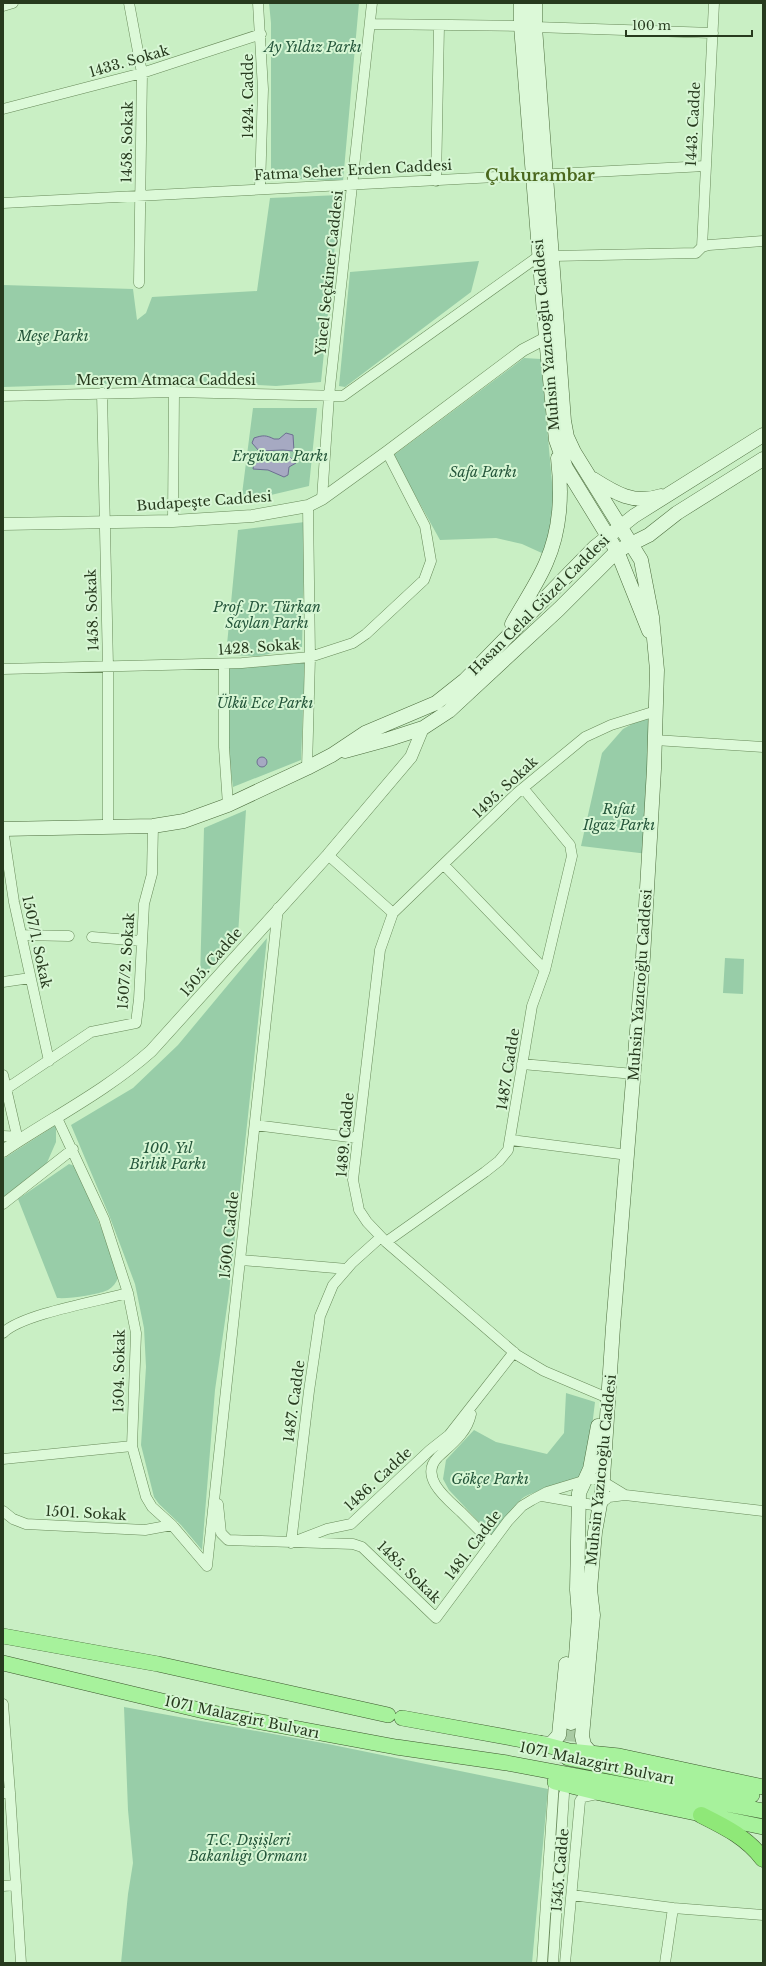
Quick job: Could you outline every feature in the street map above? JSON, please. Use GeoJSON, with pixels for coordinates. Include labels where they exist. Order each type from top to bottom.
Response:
{"type":"FeatureCollection","features":[{"type":"Feature","properties":{"kind":"highway"},"geometry":{"type":"LineString","coordinates":[[701,1815],[737,1833],[751,1845],[763,1859]]}},
{"type":"Feature","properties":{"kind":"main road","name":"Muhsin Yazıcıoğlu Caddesi"},"geometry":{"type":"LineString","coordinates":[[521,3],[521,26],[540,175]]}},
{"type":"Feature","properties":{"kind":"main road","name":"Muhsin Yazıcıoğlu Caddesi"},"geometry":{"type":"LineString","coordinates":[[535,3],[540,175],[546,256],[564,421],[567,437],[588,476],[632,543],[641,560],[652,617],[657,670],[655,740],[643,949],[628,1155],[613,1327],[605,1394],[594,1453],[590,1469],[580,1489],[578,1502],[584,1590],[593,1615],[571,1726],[559,1735],[551,1744],[539,1743]]}},
{"type":"Feature","properties":{"kind":"main road","name":"Muhsin Yazıcıoğlu Caddesi"},"geometry":{"type":"LineString","coordinates":[[546,256],[546,338],[556,440],[566,468],[617,551],[655,643]]}},
{"type":"Feature","properties":{"kind":"main road","name":"Hasan Celal Güzel Caddesi"},"geometry":{"type":"LineString","coordinates":[[3,828],[153,826],[184,821],[228,805],[308,768],[332,755],[365,733],[436,703],[459,685],[595,547],[620,526],[763,435]]}},
{"type":"Feature","properties":{"kind":"main road"},"geometry":{"type":"LineString","coordinates":[[504,640],[546,563],[555,539],[560,510],[560,487],[556,440]]}},
{"type":"Feature","properties":{"kind":"main road","name":"Hasan Celal Güzel Caddesi"},"geometry":{"type":"LineString","coordinates":[[332,755],[423,728],[449,711],[559,609],[617,551],[649,535],[677,513],[763,459]]}},
{"type":"Feature","properties":{"kind":"main road"},"geometry":{"type":"LineString","coordinates":[[588,476],[618,495],[637,499],[652,499],[676,490]]}},
{"type":"Feature","properties":{"kind":"main road"},"geometry":{"type":"LineString","coordinates":[[413,712],[423,728]]}},
{"type":"Feature","properties":{"kind":"main road"},"geometry":{"type":"LineString","coordinates":[[396,719],[402,735]]}},
{"type":"Feature","properties":{"kind":"main road","name":"Muhsin Yazıcıoğlu Caddesi"},"geometry":{"type":"LineString","coordinates":[[571,1726],[579,1616],[600,1504],[605,1394]]}},
{"type":"Feature","properties":{"kind":"main road","name":"Muhsin Yazıcıoğlu Caddesi"},"geometry":{"type":"LineString","coordinates":[[584,1590],[572,1613],[571,1726],[590,1752]]}},
{"type":"Feature","properties":{"kind":"main road","name":"1071 Malazgirt Bulvarı"},"geometry":{"type":"LineString","coordinates":[[3,1636],[158,1664],[432,1724],[604,1766],[762,1791]]}},
{"type":"Feature","properties":{"kind":"main road","name":"1071 Malazgirt Bulvarı"},"geometry":{"type":"LineString","coordinates":[[3,1662],[208,1712],[396,1747],[484,1760],[601,1787],[701,1815],[760,1823]]}},
{"type":"Feature","properties":{"kind":"main road","name":"1071 Malazgirt Bulvarı"},"geometry":{"type":"LineString","coordinates":[[432,1724],[539,1743],[569,1751],[590,1752],[627,1758],[762,1791]]}},
{"type":"Feature","properties":{"kind":"main road","name":"1071 Malazgirt Bulvarı"},"geometry":{"type":"LineString","coordinates":[[484,1760],[554,1781],[763,1812]]}},
{"type":"Feature","properties":{"kind":"street"},"geometry":{"type":"LineString","coordinates":[[3,6],[13,3]]}},
{"type":"Feature","properties":{"kind":"street","name":"1458. Sokak"},"geometry":{"type":"LineString","coordinates":[[129,3],[142,73],[139,283]]}},
{"type":"Feature","properties":{"kind":"street","name":"1424. Cadde"},"geometry":{"type":"LineString","coordinates":[[258,3],[261,34],[263,107],[260,188]]}},
{"type":"Feature","properties":{"kind":"street","name":"Yücel Seçkiner Caddesi"},"geometry":{"type":"LineString","coordinates":[[322,500],[329,396],[371,24],[372,3]]}},
{"type":"Feature","properties":{"kind":"street","name":"1443. Cadde"},"geometry":{"type":"LineString","coordinates":[[702,246],[714,3]]}},
{"type":"Feature","properties":{"kind":"street"},"geometry":{"type":"LineString","coordinates":[[371,24],[521,26]]}},
{"type":"Feature","properties":{"kind":"street"},"geometry":{"type":"LineString","coordinates":[[436,180],[438,26]]}},
{"type":"Feature","properties":{"kind":"street"},"geometry":{"type":"LineString","coordinates":[[535,27],[713,33]]}},
{"type":"Feature","properties":{"kind":"street","name":"1433. Sokak"},"geometry":{"type":"LineString","coordinates":[[3,109],[142,73],[261,34]]}},
{"type":"Feature","properties":{"kind":"street","name":"Fatma Seher Erden Caddesi"},"geometry":{"type":"LineString","coordinates":[[3,203],[260,188],[353,185],[705,166]]}},
{"type":"Feature","properties":{"kind":"street"},"geometry":{"type":"LineString","coordinates":[[546,256],[696,253],[702,246],[763,241]]}},
{"type":"Feature","properties":{"kind":"street","name":"Meryem Atmaca Caddesi"},"geometry":{"type":"LineString","coordinates":[[3,396],[174,392],[343,396],[546,256]]}},
{"type":"Feature","properties":{"kind":"street","name":"Budapeşte Caddesi"},"geometry":{"type":"LineString","coordinates":[[3,524],[104,521],[173,521],[252,516],[308,506],[322,500],[523,350],[546,338]]}},
{"type":"Feature","properties":{"kind":"street"},"geometry":{"type":"LineString","coordinates":[[173,521],[174,392]]}},
{"type":"Feature","properties":{"kind":"street","name":"1458. Sokak"},"geometry":{"type":"LineString","coordinates":[[102,393],[108,666],[108,827]]}},
{"type":"Feature","properties":{"kind":"street","name":"1428. Sokak"},"geometry":{"type":"LineString","coordinates":[[3,669],[224,664],[310,657],[352,643],[366,634],[424,580],[431,561],[425,526],[388,452]]}},
{"type":"Feature","properties":{"kind":"street"},"geometry":{"type":"LineString","coordinates":[[308,506],[310,657],[308,768]]}},
{"type":"Feature","properties":{"kind":"street"},"geometry":{"type":"LineString","coordinates":[[224,664],[224,747],[228,805]]}},
{"type":"Feature","properties":{"kind":"street","name":"1495. Sokak"},"geometry":{"type":"LineString","coordinates":[[393,913],[523,788],[585,737],[611,725],[656,711]]}},
{"type":"Feature","properties":{"kind":"street","name":"1505. Cadde"},"geometry":{"type":"LineString","coordinates":[[3,1151],[20,1136],[57,1118],[129,1071],[151,1051],[278,908],[328,855],[411,757],[423,728]]}},
{"type":"Feature","properties":{"kind":"street"},"geometry":{"type":"LineString","coordinates":[[402,735],[411,757]]}},
{"type":"Feature","properties":{"kind":"street"},"geometry":{"type":"LineString","coordinates":[[655,740],[763,747]]}},
{"type":"Feature","properties":{"kind":"street","name":"1487. Cadde"},"geometry":{"type":"LineString","coordinates":[[290,1543],[320,1316],[333,1285],[347,1269],[383,1239],[499,1161],[508,1150],[511,1140],[532,1006],[546,970],[572,856],[570,845],[523,788]]}},
{"type":"Feature","properties":{"kind":"street","name":"1507/2. Sokak"},"geometry":{"type":"LineString","coordinates":[[6,1089],[91,1032],[136,1023],[139,999],[144,904],[152,874],[153,826]]}},
{"type":"Feature","properties":{"kind":"street","name":"1507/1. Sokak"},"geometry":{"type":"LineString","coordinates":[[3,828],[14,902],[48,1061]]}},
{"type":"Feature","properties":{"kind":"street"},"geometry":{"type":"LineString","coordinates":[[328,855],[393,913]]}},
{"type":"Feature","properties":{"kind":"street"},"geometry":{"type":"LineString","coordinates":[[444,865],[546,970]]}},
{"type":"Feature","properties":{"kind":"street","name":"1500. Cadde"},"geometry":{"type":"LineString","coordinates":[[207,1566],[278,908]]}},
{"type":"Feature","properties":{"kind":"street","name":"1489. Cadde"},"geometry":{"type":"LineString","coordinates":[[393,913],[380,950],[357,1138],[353,1180],[359,1210],[367,1222],[383,1239],[514,1352],[535,1366],[583,1387],[605,1394]]}},
{"type":"Feature","properties":{"kind":"street"},"geometry":{"type":"LineString","coordinates":[[21,935],[69,936]]}},
{"type":"Feature","properties":{"kind":"street"},"geometry":{"type":"LineString","coordinates":[[92,937],[142,941]]}},
{"type":"Feature","properties":{"kind":"street"},"geometry":{"type":"LineString","coordinates":[[3,982],[30,978]]}},
{"type":"Feature","properties":{"kind":"street"},"geometry":{"type":"LineString","coordinates":[[522,1064],[634,1074]]}},
{"type":"Feature","properties":{"kind":"street"},"geometry":{"type":"LineString","coordinates":[[3,1075],[20,1136],[3,1136]]}},
{"type":"Feature","properties":{"kind":"street","name":"1504. Sokak"},"geometry":{"type":"LineString","coordinates":[[57,1118],[73,1149],[104,1219],[128,1294],[136,1333],[132,1446],[146,1497],[152,1507],[172,1525],[207,1566]]}},
{"type":"Feature","properties":{"kind":"street"},"geometry":{"type":"LineString","coordinates":[[255,1125],[357,1138]]}},
{"type":"Feature","properties":{"kind":"street"},"geometry":{"type":"LineString","coordinates":[[511,1140],[628,1155]]}},
{"type":"Feature","properties":{"kind":"street"},"geometry":{"type":"LineString","coordinates":[[3,1204],[73,1149]]}},
{"type":"Feature","properties":{"kind":"street"},"geometry":{"type":"LineString","coordinates":[[241,1260],[347,1269]]}},
{"type":"Feature","properties":{"kind":"street"},"geometry":{"type":"LineString","coordinates":[[3,1334],[8,1329],[36,1316],[128,1294]]}},
{"type":"Feature","properties":{"kind":"street","name":"1486. Cadde"},"geometry":{"type":"LineString","coordinates":[[216,1485],[221,1533],[228,1540],[290,1543],[327,1529],[351,1524],[430,1450],[449,1435],[472,1408],[514,1352]]}},
{"type":"Feature","properties":{"kind":"street"},"geometry":{"type":"LineString","coordinates":[[472,1408],[469,1423],[458,1439],[437,1459],[432,1475],[435,1484],[442,1495],[492,1543]]}},
{"type":"Feature","properties":{"kind":"street"},"geometry":{"type":"LineString","coordinates":[[3,1459],[132,1446]]}},
{"type":"Feature","properties":{"kind":"street","name":"1481. Cadde"},"geometry":{"type":"LineString","coordinates":[[436,1618],[516,1512],[540,1496],[585,1479],[593,1478],[602,1481],[625,1495]]}},
{"type":"Feature","properties":{"kind":"street","name":"1481. Cadde"},"geometry":{"type":"LineString","coordinates":[[540,1496],[586,1504],[600,1504],[609,1497],[625,1495],[763,1511]]}},
{"type":"Feature","properties":{"kind":"street","name":"1501. Sokak"},"geometry":{"type":"LineString","coordinates":[[3,1511],[13,1519],[26,1524],[144,1530],[172,1525]]}},
{"type":"Feature","properties":{"kind":"street","name":"1485. Sokak"},"geometry":{"type":"LineString","coordinates":[[290,1543],[353,1544],[362,1547],[436,1618]]}},
{"type":"Feature","properties":{"kind":"street"},"geometry":{"type":"LineString","coordinates":[[3,1704],[7,1793],[16,1885],[21,1963]]}},
{"type":"Feature","properties":{"kind":"street","name":"1545. Cadde"},"geometry":{"type":"LineString","coordinates":[[542,1963],[554,1781]]}},
{"type":"Feature","properties":{"kind":"street","name":"1545. Cadde"},"geometry":{"type":"LineString","coordinates":[[565,1963],[580,1801],[601,1787]]}},
{"type":"Feature","properties":{"kind":"street","name":"1545. Cadde"},"geometry":{"type":"LineString","coordinates":[[553,1963],[564,1794]]}},
{"type":"Feature","properties":{"kind":"street"},"geometry":{"type":"LineString","coordinates":[[3,1886],[16,1885]]}},
{"type":"Feature","properties":{"kind":"street"},"geometry":{"type":"LineString","coordinates":[[572,1895],[673,1908],[763,1915]]}},
{"type":"Feature","properties":{"kind":"street"},"geometry":{"type":"LineString","coordinates":[[665,1963],[673,1908]]}},
{"type":"Feature","properties":{"kind":"green space","name":"Ay Yıldız Parkı"},"geometry":{"type":"Polygon","coordinates":[[[269,3],[359,3],[343,181],[271,178],[271,23],[269,3]]]}},
{"type":"Feature","properties":{"kind":"green space","name":"Meşe Parkı"},"geometry":{"type":"Polygon","coordinates":[[[340,195],[321,382],[276,386],[192,381],[3,387],[3,285],[133,289],[137,320],[146,313],[152,297],[257,291],[270,198],[340,195]]]}},
{"type":"Feature","properties":{"kind":"green space"},"geometry":{"type":"Polygon","coordinates":[[[479,261],[471,292],[345,387],[339,386],[350,272],[479,261]]]}},
{"type":"Feature","properties":{"kind":"green space","name":"Safa Parkı"},"geometry":{"type":"Polygon","coordinates":[[[524,358],[541,359],[554,505],[546,551],[544,554],[522,544],[496,538],[440,540],[410,486],[390,458],[524,358]]]}},
{"type":"Feature","properties":{"kind":"green space","name":"Ergüvan Parkı"},"geometry":{"type":"Polygon","coordinates":[[[253,408],[317,408],[309,486],[241,502],[253,408]]]}},
{"type":"Feature","properties":{"kind":"green space","name":"Prof. Dr. Türkan Saylan Parkı"},"geometry":{"type":"Polygon","coordinates":[[[305,522],[302,647],[259,656],[226,655],[238,530],[305,522]]]}},
{"type":"Feature","properties":{"kind":"green space","name":"Ülkü Ece Parkı"},"geometry":{"type":"Polygon","coordinates":[[[305,659],[301,760],[233,787],[226,732],[225,667],[305,659]]]}},
{"type":"Feature","properties":{"kind":"green space","name":"Rıfat Ilgaz Parkı"},"geometry":{"type":"Polygon","coordinates":[[[656,711],[648,854],[581,846],[602,753],[623,729],[656,711]]]}},
{"type":"Feature","properties":{"kind":"green space"},"geometry":{"type":"Polygon","coordinates":[[[246,810],[238,935],[200,980],[204,828],[246,810]]]}},
{"type":"Feature","properties":{"kind":"green space","name":"100. Yıl Birlik Parkı"},"geometry":{"type":"Polygon","coordinates":[[[267,938],[229,1293],[215,1390],[202,1550],[181,1525],[159,1504],[154,1497],[141,1445],[146,1367],[144,1328],[135,1284],[109,1215],[71,1125],[133,1088],[178,1045],[267,938]]]}},
{"type":"Feature","properties":{"kind":"green space"},"geometry":{"type":"Polygon","coordinates":[[[725,958],[744,959],[743,994],[723,993],[725,958]]]}},
{"type":"Feature","properties":{"kind":"green space"},"geometry":{"type":"Polygon","coordinates":[[[56,1125],[56,1142],[46,1165],[3,1197],[3,1159],[56,1125]]]}},
{"type":"Feature","properties":{"kind":"green space"},"geometry":{"type":"Polygon","coordinates":[[[69,1164],[75,1166],[77,1169],[112,1254],[118,1278],[111,1288],[103,1292],[76,1297],[57,1298],[18,1199],[69,1164]]]}},
{"type":"Feature","properties":{"kind":"green space","name":"Gökçe Parkı"},"geometry":{"type":"Polygon","coordinates":[[[566,1393],[595,1402],[587,1468],[583,1473],[568,1482],[522,1498],[492,1536],[449,1490],[443,1479],[446,1460],[474,1430],[496,1442],[547,1454],[564,1433],[566,1393]]]}},
{"type":"Feature","properties":{"kind":"green space","name":"T.C. Dışişleri Bakanlığı Ormanı"},"geometry":{"type":"Polygon","coordinates":[[[124,1707],[328,1744],[548,1789],[532,1963],[121,1963],[128,1894],[133,1863],[128,1810],[124,1707]]]}},
{"type":"Feature","properties":{"kind":"water"},"geometry":{"type":"Polygon","coordinates":[[[286,433],[293,435],[294,451],[259,451],[252,443],[254,438],[257,437],[264,436],[279,439],[286,433]]]}},
{"type":"Feature","properties":{"kind":"water"},"geometry":{"type":"Polygon","coordinates":[[[290,457],[296,463],[289,467],[288,475],[284,477],[268,470],[253,469],[254,464],[258,462],[290,457]]]}},
{"type":"Feature","properties":{"kind":"water"},"geometry":{"type":"Polygon","coordinates":[[[262,757],[267,762],[262,767],[257,762],[262,757]]]}},
{"type":"Feature","properties":{"kind":"tunnel"},"geometry":{"type":"LineString","coordinates":[[565,1787],[571,1723]]}},
{"type":"Feature","properties":{"kind":"district","name":"Çukurambar"},"geometry":{"type":"Point","coordinates":[540,175]}}]}
